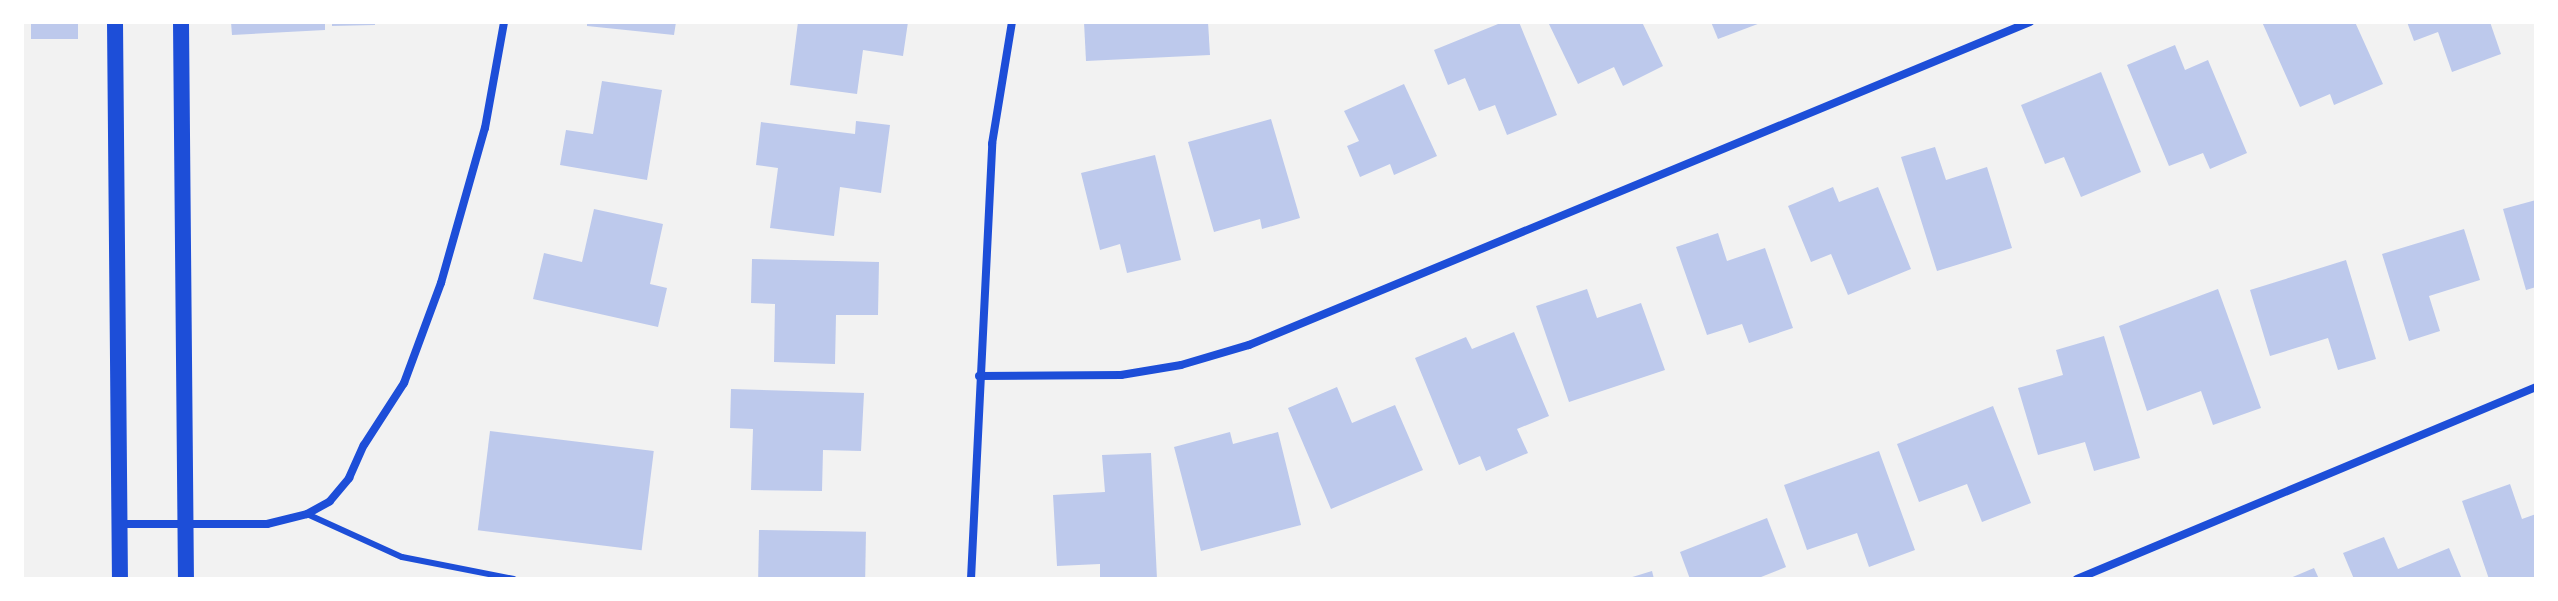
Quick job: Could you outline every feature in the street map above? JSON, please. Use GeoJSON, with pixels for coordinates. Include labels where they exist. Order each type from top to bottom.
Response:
{"type":"FeatureCollection","features":[{"type":"Feature","properties":{"kind":"main road"},"geometry":{"type":"LineString","coordinates":[[115,22],[120,579]]}},
{"type":"Feature","properties":{"kind":"main road"},"geometry":{"type":"LineString","coordinates":[[181,22],[186,579]]}},
{"type":"Feature","properties":{"kind":"street"},"geometry":{"type":"LineString","coordinates":[[120,524],[267,524],[307,514],[330,501],[349,478],[364,445],[404,383],[441,283],[485,128],[504,22]]}},
{"type":"Feature","properties":{"kind":"street"},"geometry":{"type":"LineString","coordinates":[[971,579],[992,144],[1012,22]]}},
{"type":"Feature","properties":{"kind":"street"},"geometry":{"type":"LineString","coordinates":[[979,376],[1121,375],[1181,365],[1249,345],[2030,22]]}},
{"type":"Feature","properties":{"kind":"street"},"geometry":{"type":"LineString","coordinates":[[2077,579],[2536,387]]}},
{"type":"Feature","properties":{"kind":"lane"},"geometry":{"type":"LineString","coordinates":[[307,514],[402,557],[514,579]]}},
{"type":"Feature","properties":{"kind":"building"},"geometry":{"type":"Polygon","coordinates":[[[31,22],[78,22],[78,39],[31,39],[31,22]]]}},
{"type":"Feature","properties":{"kind":"building"},"geometry":{"type":"Polygon","coordinates":[[[231,22],[325,22],[325,30],[232,35],[231,22]]]}},
{"type":"Feature","properties":{"kind":"building"},"geometry":{"type":"Polygon","coordinates":[[[332,22],[375,22],[375,25],[332,26],[332,22]]]}},
{"type":"Feature","properties":{"kind":"building"},"geometry":{"type":"Polygon","coordinates":[[[587,22],[676,22],[674,35],[587,26],[587,22]]]}},
{"type":"Feature","properties":{"kind":"building"},"geometry":{"type":"Polygon","coordinates":[[[798,22],[908,22],[903,56],[863,50],[857,94],[790,85],[798,22]]]}},
{"type":"Feature","properties":{"kind":"building"},"geometry":{"type":"Polygon","coordinates":[[[1084,22],[1208,22],[1210,55],[1086,61],[1084,22]]]}},
{"type":"Feature","properties":{"kind":"building"},"geometry":{"type":"Polygon","coordinates":[[[1503,22],[1519,22],[1557,115],[1507,135],[1495,105],[1479,111],[1465,78],[1448,85],[1434,50],[1503,22]]]}},
{"type":"Feature","properties":{"kind":"building"},"geometry":{"type":"Polygon","coordinates":[[[1548,22],[1642,22],[1663,66],[1623,86],[1614,67],[1578,84],[1548,22]]]}},
{"type":"Feature","properties":{"kind":"building"},"geometry":{"type":"Polygon","coordinates":[[[1711,22],[1763,22],[1718,39],[1711,22]]]}},
{"type":"Feature","properties":{"kind":"building"},"geometry":{"type":"Polygon","coordinates":[[[2262,22],[2355,22],[2383,84],[2334,105],[2330,94],[2300,107],[2262,22]]]}},
{"type":"Feature","properties":{"kind":"building"},"geometry":{"type":"Polygon","coordinates":[[[2407,22],[2490,22],[2501,54],[2452,72],[2438,32],[2414,41],[2407,22]]]}},
{"type":"Feature","properties":{"kind":"building"},"geometry":{"type":"Polygon","coordinates":[[[2175,45],[2185,70],[2208,60],[2247,153],[2210,169],[2203,153],[2169,166],[2127,65],[2175,45]]]}},
{"type":"Feature","properties":{"kind":"building"},"geometry":{"type":"Polygon","coordinates":[[[2101,72],[2141,172],[2081,197],[2064,157],[2045,164],[2021,105],[2101,72]]]}},
{"type":"Feature","properties":{"kind":"building"},"geometry":{"type":"Polygon","coordinates":[[[602,81],[662,90],[647,180],[560,165],[566,130],[593,134],[602,81]]]}},
{"type":"Feature","properties":{"kind":"building"},"geometry":{"type":"Polygon","coordinates":[[[1404,84],[1437,156],[1394,175],[1390,164],[1360,177],[1347,146],[1359,141],[1344,111],[1404,84]]]}},
{"type":"Feature","properties":{"kind":"building"},"geometry":{"type":"Polygon","coordinates":[[[1271,119],[1300,218],[1262,229],[1260,219],[1214,232],[1188,142],[1271,119]]]}},
{"type":"Feature","properties":{"kind":"building"},"geometry":{"type":"Polygon","coordinates":[[[856,121],[890,125],[881,193],[840,187],[834,236],[770,228],[778,168],[756,165],[761,122],[855,134],[856,121]]]}},
{"type":"Feature","properties":{"kind":"building"},"geometry":{"type":"Polygon","coordinates":[[[1935,147],[1946,180],[1987,167],[2012,248],[1937,271],[1901,157],[1935,147]]]}},
{"type":"Feature","properties":{"kind":"building"},"geometry":{"type":"Polygon","coordinates":[[[1155,155],[1181,260],[1127,273],[1120,244],[1100,250],[1081,173],[1155,155]]]}},
{"type":"Feature","properties":{"kind":"building"},"geometry":{"type":"Polygon","coordinates":[[[1833,187],[1839,202],[1878,187],[1911,269],[1848,295],[1831,254],[1811,262],[1788,206],[1833,187]]]}},
{"type":"Feature","properties":{"kind":"building"},"geometry":{"type":"Polygon","coordinates":[[[2536,200],[2536,287],[2526,290],[2503,209],[2536,200]]]}},
{"type":"Feature","properties":{"kind":"building"},"geometry":{"type":"Polygon","coordinates":[[[594,209],[663,224],[650,284],[667,288],[658,327],[533,299],[544,253],[582,262],[594,209]]]}},
{"type":"Feature","properties":{"kind":"building"},"geometry":{"type":"Polygon","coordinates":[[[2464,229],[2480,280],[2429,296],[2440,331],[2409,341],[2382,254],[2464,229]]]}},
{"type":"Feature","properties":{"kind":"building"},"geometry":{"type":"Polygon","coordinates":[[[1718,233],[1727,261],[1765,248],[1793,328],[1749,343],[1742,324],[1707,335],[1676,247],[1718,233]]]}},
{"type":"Feature","properties":{"kind":"building"},"geometry":{"type":"Polygon","coordinates":[[[752,259],[879,262],[878,315],[836,315],[835,364],[774,362],[775,304],[751,303],[752,259]]]}},
{"type":"Feature","properties":{"kind":"building"},"geometry":{"type":"Polygon","coordinates":[[[2346,260],[2376,359],[2338,370],[2328,338],[2270,356],[2250,290],[2346,260]]]}},
{"type":"Feature","properties":{"kind":"building"},"geometry":{"type":"Polygon","coordinates":[[[1587,289],[1597,318],[1641,303],[1665,370],[1569,402],[1536,306],[1587,289]]]}},
{"type":"Feature","properties":{"kind":"building"},"geometry":{"type":"Polygon","coordinates":[[[2218,289],[2261,408],[2213,425],[2201,391],[2147,411],[2119,326],[2218,289]]]}},
{"type":"Feature","properties":{"kind":"building"},"geometry":{"type":"Polygon","coordinates":[[[1514,332],[1549,416],[1517,429],[1528,453],[1486,471],[1480,456],[1459,465],[1415,358],[1466,337],[1472,349],[1514,332]]]}},
{"type":"Feature","properties":{"kind":"building"},"geometry":{"type":"Polygon","coordinates":[[[2104,336],[2140,458],[2094,471],[2085,442],[2038,455],[2018,388],[2063,375],[2056,350],[2104,336]]]}},
{"type":"Feature","properties":{"kind":"building"},"geometry":{"type":"Polygon","coordinates":[[[1337,387],[1352,423],[1395,405],[1423,470],[1331,509],[1288,408],[1337,387]]]}},
{"type":"Feature","properties":{"kind":"building"},"geometry":{"type":"Polygon","coordinates":[[[731,389],[864,393],[861,451],[823,450],[822,491],[751,490],[753,429],[730,428],[731,389]]]}},
{"type":"Feature","properties":{"kind":"building"},"geometry":{"type":"Polygon","coordinates":[[[1993,406],[2031,503],[1982,522],[1967,484],[1919,502],[1897,444],[1993,406]]]}},
{"type":"Feature","properties":{"kind":"building"},"geometry":{"type":"Polygon","coordinates":[[[490,431],[654,451],[642,550],[478,530],[490,431]]]}},
{"type":"Feature","properties":{"kind":"building"},"geometry":{"type":"Polygon","coordinates":[[[1230,432],[1233,444],[1278,432],[1301,525],[1201,551],[1174,447],[1230,432]]]}},
{"type":"Feature","properties":{"kind":"building"},"geometry":{"type":"Polygon","coordinates":[[[1879,451],[1915,550],[1869,567],[1857,533],[1807,550],[1784,485],[1879,451]]]}},
{"type":"Feature","properties":{"kind":"building"},"geometry":{"type":"Polygon","coordinates":[[[1151,453],[1157,579],[1100,579],[1100,564],[1057,566],[1053,495],[1105,492],[1102,455],[1151,453]]]}},
{"type":"Feature","properties":{"kind":"building"},"geometry":{"type":"Polygon","coordinates":[[[2510,484],[2522,519],[2536,514],[2536,579],[2489,579],[2462,501],[2510,484]]]}},
{"type":"Feature","properties":{"kind":"building"},"geometry":{"type":"Polygon","coordinates":[[[1767,518],[1786,567],[1756,579],[1690,579],[1680,552],[1767,518]]]}},
{"type":"Feature","properties":{"kind":"building"},"geometry":{"type":"Polygon","coordinates":[[[759,530],[866,532],[865,579],[758,579],[759,530]]]}},
{"type":"Feature","properties":{"kind":"building"},"geometry":{"type":"Polygon","coordinates":[[[2384,537],[2398,569],[2449,548],[2462,579],[2354,579],[2343,553],[2384,537]]]}},
{"type":"Feature","properties":{"kind":"building"},"geometry":{"type":"Polygon","coordinates":[[[2314,568],[2319,579],[2288,579],[2314,568]]]}},
{"type":"Feature","properties":{"kind":"building"},"geometry":{"type":"Polygon","coordinates":[[[1652,571],[1654,579],[1629,579],[1629,578],[1652,571]]]}}]}
